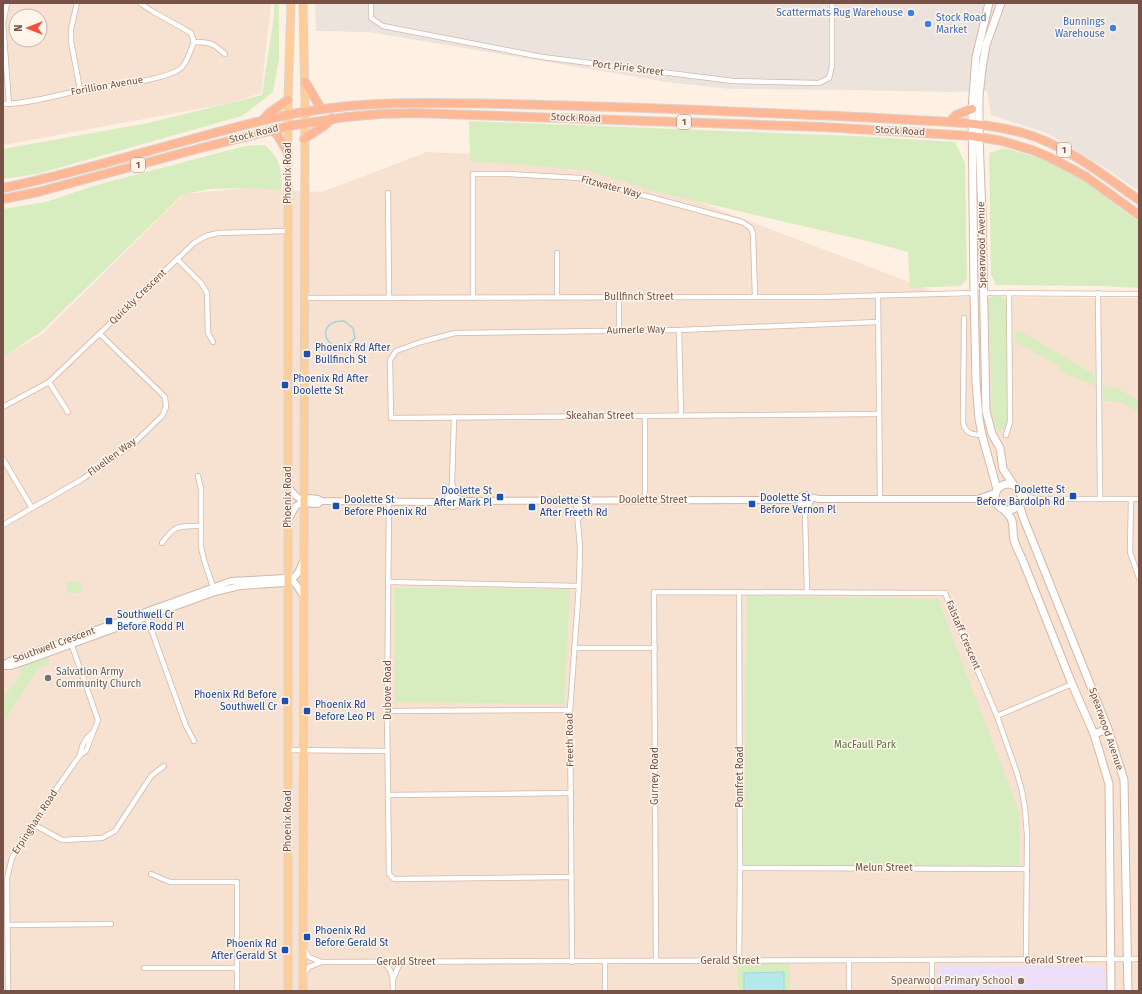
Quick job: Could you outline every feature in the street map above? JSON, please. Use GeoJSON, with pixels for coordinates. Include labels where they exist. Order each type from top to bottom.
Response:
{"type":"FeatureCollection","features":[{"type":"Feature","properties":{"kind":"highway"},"geometry":{"type":"LineString","coordinates":[[305,82],[311,90],[314,99],[322,109]]}},
{"type":"Feature","properties":{"kind":"highway"},"geometry":{"type":"LineString","coordinates":[[263,120],[269,113],[288,100]]}},
{"type":"Feature","properties":{"kind":"highway","name":"Stock Road"},"geometry":{"type":"LineString","coordinates":[[3,188],[40,180],[263,120],[305,111],[387,104],[443,103],[629,107],[840,116],[975,124],[1027,134],[1056,146],[1084,162],[1139,200]]}},
{"type":"Feature","properties":{"kind":"highway"},"geometry":{"type":"LineString","coordinates":[[950,122],[956,116],[972,108]]}},
{"type":"Feature","properties":{"kind":"highway","name":"Stock Road"},"geometry":{"type":"LineString","coordinates":[[3,199],[38,192],[289,126],[332,118],[414,113],[822,127],[975,136],[1015,145],[1049,157],[1085,176],[1139,215]]}},
{"type":"Feature","properties":{"kind":"highway"},"geometry":{"type":"LineString","coordinates":[[304,139],[313,132],[326,126],[332,118]]}},
{"type":"Feature","properties":{"kind":"highway"},"geometry":{"type":"LineString","coordinates":[[273,130],[288,153]]}},
{"type":"Feature","properties":{"kind":"main road","name":"Phoenix Road"},"geometry":{"type":"LineString","coordinates":[[288,991],[288,100],[291,3]]}},
{"type":"Feature","properties":{"kind":"main road","name":"Phoenix Road"},"geometry":{"type":"LineString","coordinates":[[303,3],[305,82],[303,991]]}},
{"type":"Feature","properties":{"kind":"main road","name":"Spearwood Avenue"},"geometry":{"type":"LineString","coordinates":[[975,124],[972,108],[976,56],[989,3]]}},
{"type":"Feature","properties":{"kind":"main road","name":"Spearwood Avenue"},"geometry":{"type":"LineString","coordinates":[[1001,3],[986,45],[975,124],[974,293],[976,382],[979,419],[996,491],[996,503],[1009,515],[1013,522],[1016,546],[1094,734],[1109,784],[1111,991]]}},
{"type":"Feature","properties":{"kind":"main road","name":"Spearwood Avenue"},"geometry":{"type":"LineString","coordinates":[[975,136],[982,214],[986,411],[992,434],[1001,454],[1003,469],[1013,484],[1019,488],[1023,517],[1108,730],[1124,780],[1128,991]]}},
{"type":"Feature","properties":{"kind":"main road"},"geometry":{"type":"LineString","coordinates":[[996,491],[1004,484],[1013,484]]}},
{"type":"Feature","properties":{"kind":"main road"},"geometry":{"type":"LineString","coordinates":[[1003,509],[1012,510],[1020,504]]}},
{"type":"Feature","properties":{"kind":"main road"},"geometry":{"type":"LineString","coordinates":[[1094,734],[1108,730]]}},
{"type":"Feature","properties":{"kind":"street"},"geometry":{"type":"LineString","coordinates":[[7,3],[3,23],[9,104]]}},
{"type":"Feature","properties":{"kind":"street"},"geometry":{"type":"LineString","coordinates":[[77,3],[71,29],[71,41],[80,90]]}},
{"type":"Feature","properties":{"kind":"street"},"geometry":{"type":"LineString","coordinates":[[140,3],[190,33],[194,42],[208,42],[216,46],[225,54]]}},
{"type":"Feature","properties":{"kind":"street","name":"Port Pirie Street"},"geometry":{"type":"LineString","coordinates":[[371,3],[371,18],[383,26],[542,57],[733,81],[819,83],[828,78],[832,66],[832,3]]}},
{"type":"Feature","properties":{"kind":"street","name":"Forillion Avenue"},"geometry":{"type":"LineString","coordinates":[[3,104],[20,103],[80,90],[132,83],[173,72],[182,67],[194,42]]}},
{"type":"Feature","properties":{"kind":"street","name":"Fitzwater Way"},"geometry":{"type":"LineString","coordinates":[[473,298],[473,174],[507,174],[580,178],[742,222],[751,228],[753,234],[755,296]]}},
{"type":"Feature","properties":{"kind":"street"},"geometry":{"type":"LineString","coordinates":[[388,193],[389,297]]}},
{"type":"Feature","properties":{"kind":"street","name":"Quickly Crescent"},"geometry":{"type":"LineString","coordinates":[[3,407],[49,382],[194,243],[206,236],[218,233],[288,232]]}},
{"type":"Feature","properties":{"kind":"street"},"geometry":{"type":"LineString","coordinates":[[557,253],[557,297]]}},
{"type":"Feature","properties":{"kind":"street"},"geometry":{"type":"LineString","coordinates":[[177,259],[201,283],[207,293],[208,333],[212,342]]}},
{"type":"Feature","properties":{"kind":"street","name":"Bullfinch Street"},"geometry":{"type":"LineString","coordinates":[[304,298],[755,296],[974,293]]}},
{"type":"Feature","properties":{"kind":"street"},"geometry":{"type":"LineString","coordinates":[[983,293],[1139,294]]}},
{"type":"Feature","properties":{"kind":"street"},"geometry":{"type":"LineString","coordinates":[[1098,293],[1100,499]]}},
{"type":"Feature","properties":{"kind":"street"},"geometry":{"type":"LineString","coordinates":[[1006,435],[1010,422],[1009,294]]}},
{"type":"Feature","properties":{"kind":"street"},"geometry":{"type":"LineString","coordinates":[[878,295],[880,499]]}},
{"type":"Feature","properties":{"kind":"street"},"geometry":{"type":"LineString","coordinates":[[619,297],[619,330]]}},
{"type":"Feature","properties":{"kind":"street"},"geometry":{"type":"LineString","coordinates":[[964,318],[963,422],[969,433],[972,435],[982,435]]}},
{"type":"Feature","properties":{"kind":"street","name":"Aumerle Way"},"geometry":{"type":"LineString","coordinates":[[396,350],[455,333],[679,330],[878,322]]}},
{"type":"Feature","properties":{"kind":"street"},"geometry":{"type":"LineString","coordinates":[[679,330],[681,415]]}},
{"type":"Feature","properties":{"kind":"street","name":"Fluellen Way"},"geometry":{"type":"LineString","coordinates":[[3,525],[81,480],[133,444],[162,416],[166,407],[165,397],[100,334]]}},
{"type":"Feature","properties":{"kind":"street","name":"Skeahan Street"},"geometry":{"type":"LineString","coordinates":[[396,350],[390,360],[391,418],[879,414]]}},
{"type":"Feature","properties":{"kind":"street"},"geometry":{"type":"LineString","coordinates":[[49,382],[68,412]]}},
{"type":"Feature","properties":{"kind":"street"},"geometry":{"type":"LineString","coordinates":[[645,416],[645,500]]}},
{"type":"Feature","properties":{"kind":"street"},"geometry":{"type":"LineString","coordinates":[[452,500],[454,417]]}},
{"type":"Feature","properties":{"kind":"street"},"geometry":{"type":"LineString","coordinates":[[3,458],[32,508]]}},
{"type":"Feature","properties":{"kind":"street"},"geometry":{"type":"LineString","coordinates":[[198,476],[201,489],[201,548],[214,589]]}},
{"type":"Feature","properties":{"kind":"street"},"geometry":{"type":"LineString","coordinates":[[288,486],[296,497],[304,501]]}},
{"type":"Feature","properties":{"kind":"street","name":"Doolette Street"},"geometry":{"type":"LineString","coordinates":[[976,499],[996,491]]}},
{"type":"Feature","properties":{"kind":"street"},"geometry":{"type":"LineString","coordinates":[[1021,495],[1038,499],[1139,499]]}},
{"type":"Feature","properties":{"kind":"street","name":"Doolette Street"},"geometry":{"type":"LineString","coordinates":[[304,501],[310,498],[321,501],[389,502],[436,502],[452,500],[805,501],[819,499],[976,499],[996,503]]}},
{"type":"Feature","properties":{"kind":"street"},"geometry":{"type":"LineString","coordinates":[[1020,504],[1038,499]]}},
{"type":"Feature","properties":{"kind":"street"},"geometry":{"type":"LineString","coordinates":[[1131,499],[1130,552],[1139,578]]}},
{"type":"Feature","properties":{"kind":"street"},"geometry":{"type":"LineString","coordinates":[[288,520],[296,506],[304,501]]}},
{"type":"Feature","properties":{"kind":"street","name":"Freeth Road"},"geometry":{"type":"LineString","coordinates":[[572,962],[570,710],[579,586],[579,501]]}},
{"type":"Feature","properties":{"kind":"street"},"geometry":{"type":"LineString","coordinates":[[805,501],[807,592]]}},
{"type":"Feature","properties":{"kind":"street","name":"Dubove Road"},"geometry":{"type":"LineString","coordinates":[[389,502],[387,711],[388,874],[394,879],[571,877]]}},
{"type":"Feature","properties":{"kind":"street"},"geometry":{"type":"LineString","coordinates":[[162,543],[169,532],[174,528],[182,526],[201,526]]}},
{"type":"Feature","properties":{"kind":"street"},"geometry":{"type":"LineString","coordinates":[[289,580],[295,577],[298,573],[304,559]]}},
{"type":"Feature","properties":{"kind":"street"},"geometry":{"type":"LineString","coordinates":[[289,580],[295,583],[304,597]]}},
{"type":"Feature","properties":{"kind":"street","name":"Southwell Crescent"},"geometry":{"type":"LineString","coordinates":[[3,666],[11,666],[71,641],[214,589],[281,584],[289,580]]}},
{"type":"Feature","properties":{"kind":"street"},"geometry":{"type":"LineString","coordinates":[[388,582],[579,586]]}},
{"type":"Feature","properties":{"kind":"street","name":"Falstaff Crescent"},"geometry":{"type":"LineString","coordinates":[[654,592],[945,593],[997,716],[1017,773],[1024,803],[1027,835],[1026,960]]}},
{"type":"Feature","properties":{"kind":"street","name":"Gurney Road"},"geometry":{"type":"LineString","coordinates":[[654,592],[656,961]]}},
{"type":"Feature","properties":{"kind":"street","name":"Pomfret Road"},"geometry":{"type":"LineString","coordinates":[[738,592],[740,868],[739,962]]}},
{"type":"Feature","properties":{"kind":"street"},"geometry":{"type":"LineString","coordinates":[[146,614],[186,726],[194,741]]}},
{"type":"Feature","properties":{"kind":"street","name":"Erpingham Road"},"geometry":{"type":"LineString","coordinates":[[8,991],[5,967],[8,925],[7,878],[12,858],[33,824],[80,755],[82,745],[86,738],[92,733],[98,720],[71,641]]}},
{"type":"Feature","properties":{"kind":"street"},"geometry":{"type":"LineString","coordinates":[[574,648],[655,648]]}},
{"type":"Feature","properties":{"kind":"street"},"geometry":{"type":"LineString","coordinates":[[997,716],[1072,684]]}},
{"type":"Feature","properties":{"kind":"street"},"geometry":{"type":"LineString","coordinates":[[387,711],[570,710]]}},
{"type":"Feature","properties":{"kind":"street"},"geometry":{"type":"LineString","coordinates":[[288,750],[387,751]]}},
{"type":"Feature","properties":{"kind":"street"},"geometry":{"type":"LineString","coordinates":[[33,824],[62,840],[102,838],[115,830],[151,776],[164,766]]}},
{"type":"Feature","properties":{"kind":"street"},"geometry":{"type":"LineString","coordinates":[[388,794],[571,793]]}},
{"type":"Feature","properties":{"kind":"street","name":"Melun Street"},"geometry":{"type":"LineString","coordinates":[[740,868],[1027,869]]}},
{"type":"Feature","properties":{"kind":"street"},"geometry":{"type":"LineString","coordinates":[[151,874],[170,882],[237,882],[237,991]]}},
{"type":"Feature","properties":{"kind":"street"},"geometry":{"type":"LineString","coordinates":[[8,925],[111,924]]}},
{"type":"Feature","properties":{"kind":"street"},"geometry":{"type":"LineString","coordinates":[[304,949],[309,957],[321,962]]}},
{"type":"Feature","properties":{"kind":"street","name":"Gerald Street"},"geometry":{"type":"LineString","coordinates":[[321,962],[739,962],[1139,959]]}},
{"type":"Feature","properties":{"kind":"street"},"geometry":{"type":"LineString","coordinates":[[849,960],[849,991]]}},
{"type":"Feature","properties":{"kind":"street"},"geometry":{"type":"LineString","coordinates":[[932,960],[932,991]]}},
{"type":"Feature","properties":{"kind":"street"},"geometry":{"type":"LineString","coordinates":[[303,975],[309,966],[321,962]]}},
{"type":"Feature","properties":{"kind":"street"},"geometry":{"type":"LineString","coordinates":[[605,962],[605,991]]}},
{"type":"Feature","properties":{"kind":"street"},"geometry":{"type":"LineString","coordinates":[[384,963],[388,967],[393,979],[393,991]]}},
{"type":"Feature","properties":{"kind":"street"},"geometry":{"type":"LineString","coordinates":[[393,979],[399,965],[406,963]]}},
{"type":"Feature","properties":{"kind":"street"},"geometry":{"type":"LineString","coordinates":[[144,968],[237,968]]}},
{"type":"Feature","properties":{"kind":"shaded area"},"geometry":{"type":"Polygon","coordinates":[[[3,3],[271,3],[261,93],[230,103],[3,145],[3,3]]]}},
{"type":"Feature","properties":{"kind":"shaded area"},"geometry":{"type":"Polygon","coordinates":[[[315,3],[1139,3],[1139,191],[1102,166],[1049,134],[991,115],[987,91],[950,92],[730,89],[667,82],[369,32],[316,31],[315,3]]]}},
{"type":"Feature","properties":{"kind":"shaded area"},"geometry":{"type":"Polygon","coordinates":[[[427,152],[587,159],[948,297],[1139,298],[1139,991],[3,991],[3,357],[42,334],[184,194],[245,188],[322,192],[427,152]]]}},
{"type":"Feature","properties":{"kind":"shaded area","name":"Spearwood Primary School"},"geometry":{"type":"Polygon","coordinates":[[[937,966],[1099,966],[1105,971],[1105,991],[938,991],[937,966]]]}},
{"type":"Feature","properties":{"kind":"green space"},"geometry":{"type":"Polygon","coordinates":[[[274,3],[279,3],[279,59],[273,92],[242,116],[37,174],[3,179],[3,149],[148,123],[262,95],[274,15],[274,3]]]}},
{"type":"Feature","properties":{"kind":"green space"},"geometry":{"type":"Polygon","coordinates":[[[469,121],[855,136],[955,142],[965,163],[967,279],[961,286],[910,288],[908,252],[657,192],[586,170],[470,161],[469,121]]]}},
{"type":"Feature","properties":{"kind":"green space"},"geometry":{"type":"Polygon","coordinates":[[[265,145],[275,156],[280,166],[282,190],[245,188],[209,189],[182,195],[41,332],[3,357],[3,209],[46,202],[93,186],[245,146],[265,145]]]}},
{"type":"Feature","properties":{"kind":"green space"},"geometry":{"type":"Polygon","coordinates":[[[1004,148],[1037,157],[1072,172],[1139,222],[1139,288],[1101,286],[996,285],[991,275],[989,153],[1004,148]]]}},
{"type":"Feature","properties":{"kind":"green space"},"geometry":{"type":"Polygon","coordinates":[[[993,296],[1000,296],[1005,299],[1007,303],[1007,422],[1004,428],[998,432],[993,417],[991,401],[988,300],[993,296]]]}},
{"type":"Feature","properties":{"kind":"green space"},"geometry":{"type":"Polygon","coordinates":[[[1015,331],[1020,331],[1094,374],[1095,386],[1059,370],[1059,366],[1015,342],[1015,331]]]}},
{"type":"Feature","properties":{"kind":"green space"},"geometry":{"type":"Polygon","coordinates":[[[1103,384],[1109,387],[1117,388],[1139,401],[1139,412],[1118,401],[1103,401],[1103,384]]]}},
{"type":"Feature","properties":{"kind":"green space"},"geometry":{"type":"Polygon","coordinates":[[[67,582],[82,582],[82,593],[67,593],[67,582]]]}},
{"type":"Feature","properties":{"kind":"green space"},"geometry":{"type":"Polygon","coordinates":[[[394,588],[570,589],[564,704],[395,702],[394,588]]]}},
{"type":"Feature","properties":{"kind":"green space","name":"MacFaull Park"},"geometry":{"type":"Polygon","coordinates":[[[747,596],[938,599],[1020,814],[1019,866],[743,866],[747,596]]]}},
{"type":"Feature","properties":{"kind":"green space"},"geometry":{"type":"Polygon","coordinates":[[[48,656],[50,664],[38,668],[3,723],[3,698],[21,674],[19,667],[48,656]]]}},
{"type":"Feature","properties":{"kind":"green space"},"geometry":{"type":"Polygon","coordinates":[[[737,964],[790,964],[790,991],[738,991],[737,964]]]}},
{"type":"Feature","properties":{"kind":"water"},"geometry":{"type":"Polygon","coordinates":[[[784,972],[784,991],[744,991],[744,973],[784,972]]]}},
{"type":"Feature","properties":{"kind":"waterway"},"geometry":{"type":"LineString","coordinates":[[344,321],[353,328],[355,338],[348,345],[341,347],[334,346],[326,337],[326,331],[328,326],[335,322],[344,321]]}},
{"type":"Feature","properties":{"kind":"place","name":"Scattermats Rug Warehouse"},"geometry":{"type":"Point","coordinates":[911,13]}},
{"type":"Feature","properties":{"kind":"place","name":"Stock Road Market"},"geometry":{"type":"Point","coordinates":[928,24]}},
{"type":"Feature","properties":{"kind":"place","name":"Bunnings Warehouse"},"geometry":{"type":"Point","coordinates":[1113,28]}},
{"type":"Feature","properties":{"kind":"place","name":"Phoenix Rd After Bullfinch St"},"geometry":{"type":"Point","coordinates":[307,354]}},
{"type":"Feature","properties":{"kind":"place","name":"Phoenix Rd After Doolette St"},"geometry":{"type":"Point","coordinates":[285,385]}},
{"type":"Feature","properties":{"kind":"place","name":"Doolette St Before Bardolph Rd"},"geometry":{"type":"Point","coordinates":[1073,496]}},
{"type":"Feature","properties":{"kind":"place","name":"Doolette St After Mark Pl"},"geometry":{"type":"Point","coordinates":[500,497]}},
{"type":"Feature","properties":{"kind":"place","name":"Doolette St Before Vernon Pl"},"geometry":{"type":"Point","coordinates":[752,504]}},
{"type":"Feature","properties":{"kind":"place","name":"Doolette St Before Phoenix Rd"},"geometry":{"type":"Point","coordinates":[336,506]}},
{"type":"Feature","properties":{"kind":"place","name":"Doolette St After Freeth Rd"},"geometry":{"type":"Point","coordinates":[532,507]}},
{"type":"Feature","properties":{"kind":"place","name":"Southwell Cr Before Rodd Pl"},"geometry":{"type":"Point","coordinates":[109,621]}},
{"type":"Feature","properties":{"kind":"place","name":"Salvation Army Community Church"},"geometry":{"type":"Point","coordinates":[48,678]}},
{"type":"Feature","properties":{"kind":"place","name":"Phoenix Rd Before Southwell Cr"},"geometry":{"type":"Point","coordinates":[285,701]}},
{"type":"Feature","properties":{"kind":"place","name":"Phoenix Rd Before Leo Pl"},"geometry":{"type":"Point","coordinates":[307,711]}},
{"type":"Feature","properties":{"kind":"place","name":"Phoenix Rd Before Gerald St"},"geometry":{"type":"Point","coordinates":[307,937]}},
{"type":"Feature","properties":{"kind":"place","name":"Phoenix Rd After Gerald St"},"geometry":{"type":"Point","coordinates":[285,950]}},
{"type":"Feature","properties":{"kind":"place","name":"Spearwood Primary School"},"geometry":{"type":"Point","coordinates":[1021,981]}}]}
